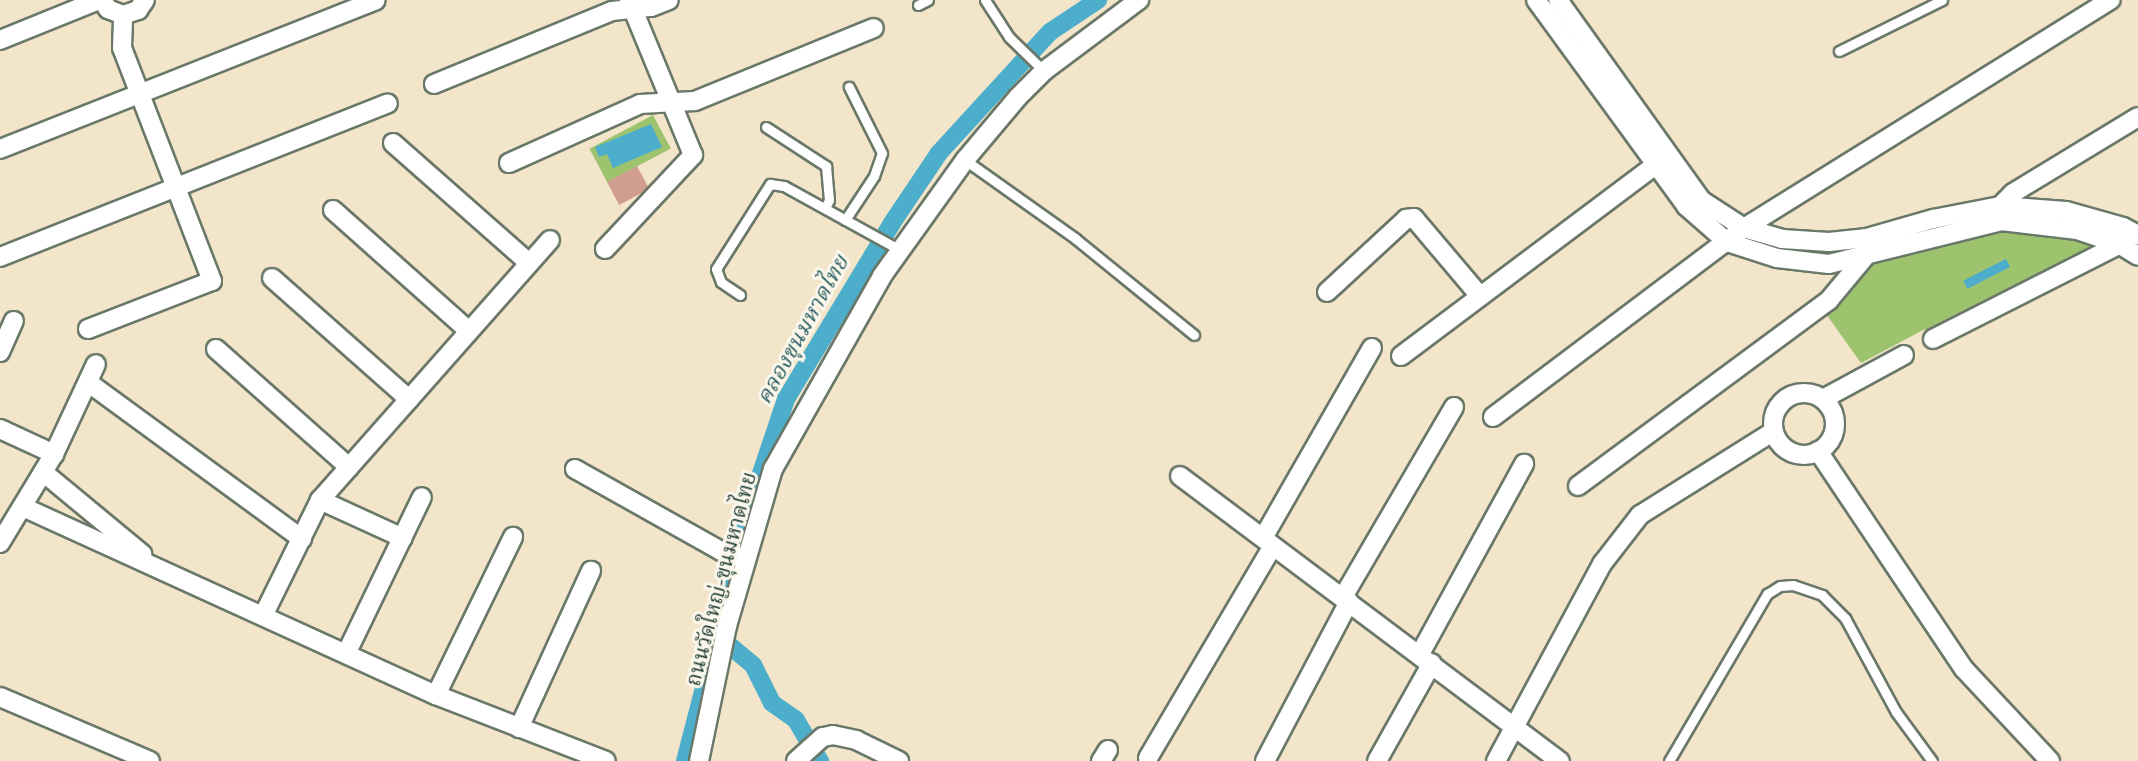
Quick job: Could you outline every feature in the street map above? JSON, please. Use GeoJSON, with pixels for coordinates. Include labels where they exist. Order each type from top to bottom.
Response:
{"type":"FeatureCollection","features":[{"type":"Feature","properties":{"kind":"street"},"geometry":{"type":"LineString","coordinates":[[0,40],[100,0],[108,9],[123,15],[138,10],[145,0]]}},
{"type":"Feature","properties":{"kind":"street"},"geometry":{"type":"LineString","coordinates":[[0,149],[376,0]]}},
{"type":"Feature","properties":{"kind":"street"},"geometry":{"type":"LineString","coordinates":[[434,84],[631,4],[669,0]]}},
{"type":"Feature","properties":{"kind":"street","name":"ถนนวัดใหญ่-ขุนมหาดไทย"},"geometry":{"type":"LineString","coordinates":[[699,761],[743,558],[773,469],[894,248],[1040,67],[1139,0]]}},
{"type":"Feature","properties":{"kind":"street"},"geometry":{"type":"LineString","coordinates":[[1536,0],[1662,160],[1701,200],[1744,228],[1782,239],[1868,246]]}},
{"type":"Feature","properties":{"kind":"street"},"geometry":{"type":"LineString","coordinates":[[1558,0],[1662,160],[1693,214],[1727,242],[1777,258],[1829,264],[1868,246],[2000,214],[2066,211],[2138,235]]}},
{"type":"Feature","properties":{"kind":"street"},"geometry":{"type":"LineString","coordinates":[[1493,417],[1744,228],[2111,0]]}},
{"type":"Feature","properties":{"kind":"street"},"geometry":{"type":"LineString","coordinates":[[605,249],[691,160],[693,150],[631,4]]}},
{"type":"Feature","properties":{"kind":"street"},"geometry":{"type":"LineString","coordinates":[[88,329],[212,281],[122,48],[123,15]]}},
{"type":"Feature","properties":{"kind":"street"},"geometry":{"type":"LineString","coordinates":[[509,163],[640,104],[695,101],[874,28]]}},
{"type":"Feature","properties":{"kind":"street"},"geometry":{"type":"LineString","coordinates":[[0,257],[388,103]]}},
{"type":"Feature","properties":{"kind":"street"},"geometry":{"type":"LineString","coordinates":[[2000,214],[2013,193],[2138,117]]}},
{"type":"Feature","properties":{"kind":"street"},"geometry":{"type":"LineString","coordinates":[[393,143],[529,263]]}},
{"type":"Feature","properties":{"kind":"street"},"geometry":{"type":"LineString","coordinates":[[1401,356],[1662,160]]}},
{"type":"Feature","properties":{"kind":"street"},"geometry":{"type":"LineString","coordinates":[[333,210],[469,331]]}},
{"type":"Feature","properties":{"kind":"street"},"geometry":{"type":"LineString","coordinates":[[2000,214],[2077,230],[2119,244],[2138,256]]}},
{"type":"Feature","properties":{"kind":"street"},"geometry":{"type":"LineString","coordinates":[[1327,292],[1406,219],[1414,218],[1480,296]]}},
{"type":"Feature","properties":{"kind":"street"},"geometry":{"type":"LineString","coordinates":[[1933,339],[2138,235]]}},
{"type":"Feature","properties":{"kind":"street"},"geometry":{"type":"LineString","coordinates":[[263,616],[320,500],[550,240]]}},
{"type":"Feature","properties":{"kind":"street"},"geometry":{"type":"LineString","coordinates":[[1578,486],[1829,300],[1868,246]]}},
{"type":"Feature","properties":{"kind":"street"},"geometry":{"type":"LineString","coordinates":[[272,278],[409,399]]}},
{"type":"Feature","properties":{"kind":"street"},"geometry":{"type":"LineString","coordinates":[[0,352],[14,321]]}},
{"type":"Feature","properties":{"kind":"street"},"geometry":{"type":"LineString","coordinates":[[1148,758],[1372,348]]}},
{"type":"Feature","properties":{"kind":"street"},"geometry":{"type":"LineString","coordinates":[[216,349],[349,467]]}},
{"type":"Feature","properties":{"kind":"street"},"geometry":{"type":"LineString","coordinates":[[1823,399],[1904,354]]}},
{"type":"Feature","properties":{"kind":"street"},"geometry":{"type":"LineString","coordinates":[[2,535],[23,507],[54,454],[96,364]]}},
{"type":"Feature","properties":{"kind":"street"},"geometry":{"type":"LineString","coordinates":[[89,383],[302,540]]}},
{"type":"Feature","properties":{"kind":"street"},"geometry":{"type":"LineString","coordinates":[[1812,394],[1823,399],[1836,422],[1831,441],[1818,451],[1794,453],[1778,440],[1774,431],[1776,410],[1791,395],[1812,394]]}},
{"type":"Feature","properties":{"kind":"street"},"geometry":{"type":"LineString","coordinates":[[1265,761],[1346,600],[1454,407]]}},
{"type":"Feature","properties":{"kind":"street"},"geometry":{"type":"LineString","coordinates":[[0,429],[54,454]]}},
{"type":"Feature","properties":{"kind":"street"},"geometry":{"type":"LineString","coordinates":[[1496,761],[1602,564],[1640,515],[1774,431]]}},
{"type":"Feature","properties":{"kind":"street"},"geometry":{"type":"LineString","coordinates":[[1818,451],[1964,669],[2050,761]]}},
{"type":"Feature","properties":{"kind":"street"},"geometry":{"type":"LineString","coordinates":[[1377,761],[1524,464]]}},
{"type":"Feature","properties":{"kind":"street"},"geometry":{"type":"LineString","coordinates":[[575,470],[722,551],[743,558]]}},
{"type":"Feature","properties":{"kind":"street"},"geometry":{"type":"LineString","coordinates":[[43,472],[162,570]]}},
{"type":"Feature","properties":{"kind":"street"},"geometry":{"type":"LineString","coordinates":[[1180,476],[1426,658],[1513,729],[1560,761]]}},
{"type":"Feature","properties":{"kind":"street"},"geometry":{"type":"LineString","coordinates":[[346,654],[404,538],[422,496]]}},
{"type":"Feature","properties":{"kind":"street"},"geometry":{"type":"LineString","coordinates":[[320,500],[404,538]]}},
{"type":"Feature","properties":{"kind":"street"},"geometry":{"type":"LineString","coordinates":[[23,507],[436,694],[606,761]]}},
{"type":"Feature","properties":{"kind":"street"},"geometry":{"type":"LineString","coordinates":[[436,694],[513,537]]}},
{"type":"Feature","properties":{"kind":"street"},"geometry":{"type":"LineString","coordinates":[[519,728],[591,572]]}},
{"type":"Feature","properties":{"kind":"street"},"geometry":{"type":"LineString","coordinates":[[0,697],[150,761]]}},
{"type":"Feature","properties":{"kind":"street"},"geometry":{"type":"LineString","coordinates":[[797,759],[823,737],[850,738],[899,761]]}},
{"type":"Feature","properties":{"kind":"lane"},"geometry":{"type":"LineString","coordinates":[[918,5],[928,0]]}},
{"type":"Feature","properties":{"kind":"lane"},"geometry":{"type":"LineString","coordinates":[[985,0],[1009,37],[1040,67]]}},
{"type":"Feature","properties":{"kind":"lane"},"geometry":{"type":"LineString","coordinates":[[1839,51],[1942,0]]}},
{"type":"Feature","properties":{"kind":"lane"},"geometry":{"type":"LineString","coordinates":[[845,220],[874,176],[882,153],[849,87]]}},
{"type":"Feature","properties":{"kind":"lane"},"geometry":{"type":"LineString","coordinates":[[766,127],[826,166],[829,200],[825,208]]}},
{"type":"Feature","properties":{"kind":"lane"},"geometry":{"type":"LineString","coordinates":[[965,160],[1076,239],[1194,335]]}},
{"type":"Feature","properties":{"kind":"lane"},"geometry":{"type":"LineString","coordinates":[[740,295],[721,282],[716,269],[764,189],[777,183],[894,248]]}},
{"type":"Feature","properties":{"kind":"lane"},"geometry":{"type":"LineString","coordinates":[[1669,761],[1767,594],[1780,586],[1793,585],[1822,595],[1845,618],[1896,711],[1932,761]]}},
{"type":"Feature","properties":{"kind":"green space"},"geometry":{"type":"Polygon","coordinates":[[[653,115],[671,149],[607,182],[589,149],[653,115]]]}},
{"type":"Feature","properties":{"kind":"green space"},"geometry":{"type":"Polygon","coordinates":[[[2001,221],[2119,244],[1933,339],[1925,329],[1861,363],[1821,307],[1869,255],[2001,221]]]}},
{"type":"Feature","properties":{"kind":"water"},"geometry":{"type":"Polygon","coordinates":[[[651,124],[662,147],[613,168],[607,154],[599,157],[595,147],[651,124]]]}},
{"type":"Feature","properties":{"kind":"water"},"geometry":{"type":"Polygon","coordinates":[[[2006,259],[2010,267],[1967,289],[1963,281],[2006,259]]]}},
{"type":"Feature","properties":{"kind":"building"},"geometry":{"type":"Polygon","coordinates":[[[637,166],[649,189],[619,205],[607,182],[637,166]]]}},
{"type":"Feature","properties":{"kind":"waterway","name":"คลองขุนมหาดไทย"},"geometry":{"type":"LineString","coordinates":[[729,591],[750,506],[786,399],[892,223],[939,153],[1050,32],[1098,0]]}},
{"type":"Feature","properties":{"kind":"waterway"},"geometry":{"type":"LineString","coordinates":[[717,635],[753,665],[772,703],[796,720],[820,761]]}},
{"type":"Feature","properties":{"kind":"waterway","name":"คลองขุนมหาดไทย"},"geometry":{"type":"LineString","coordinates":[[685,761],[716,641]]}}]}
